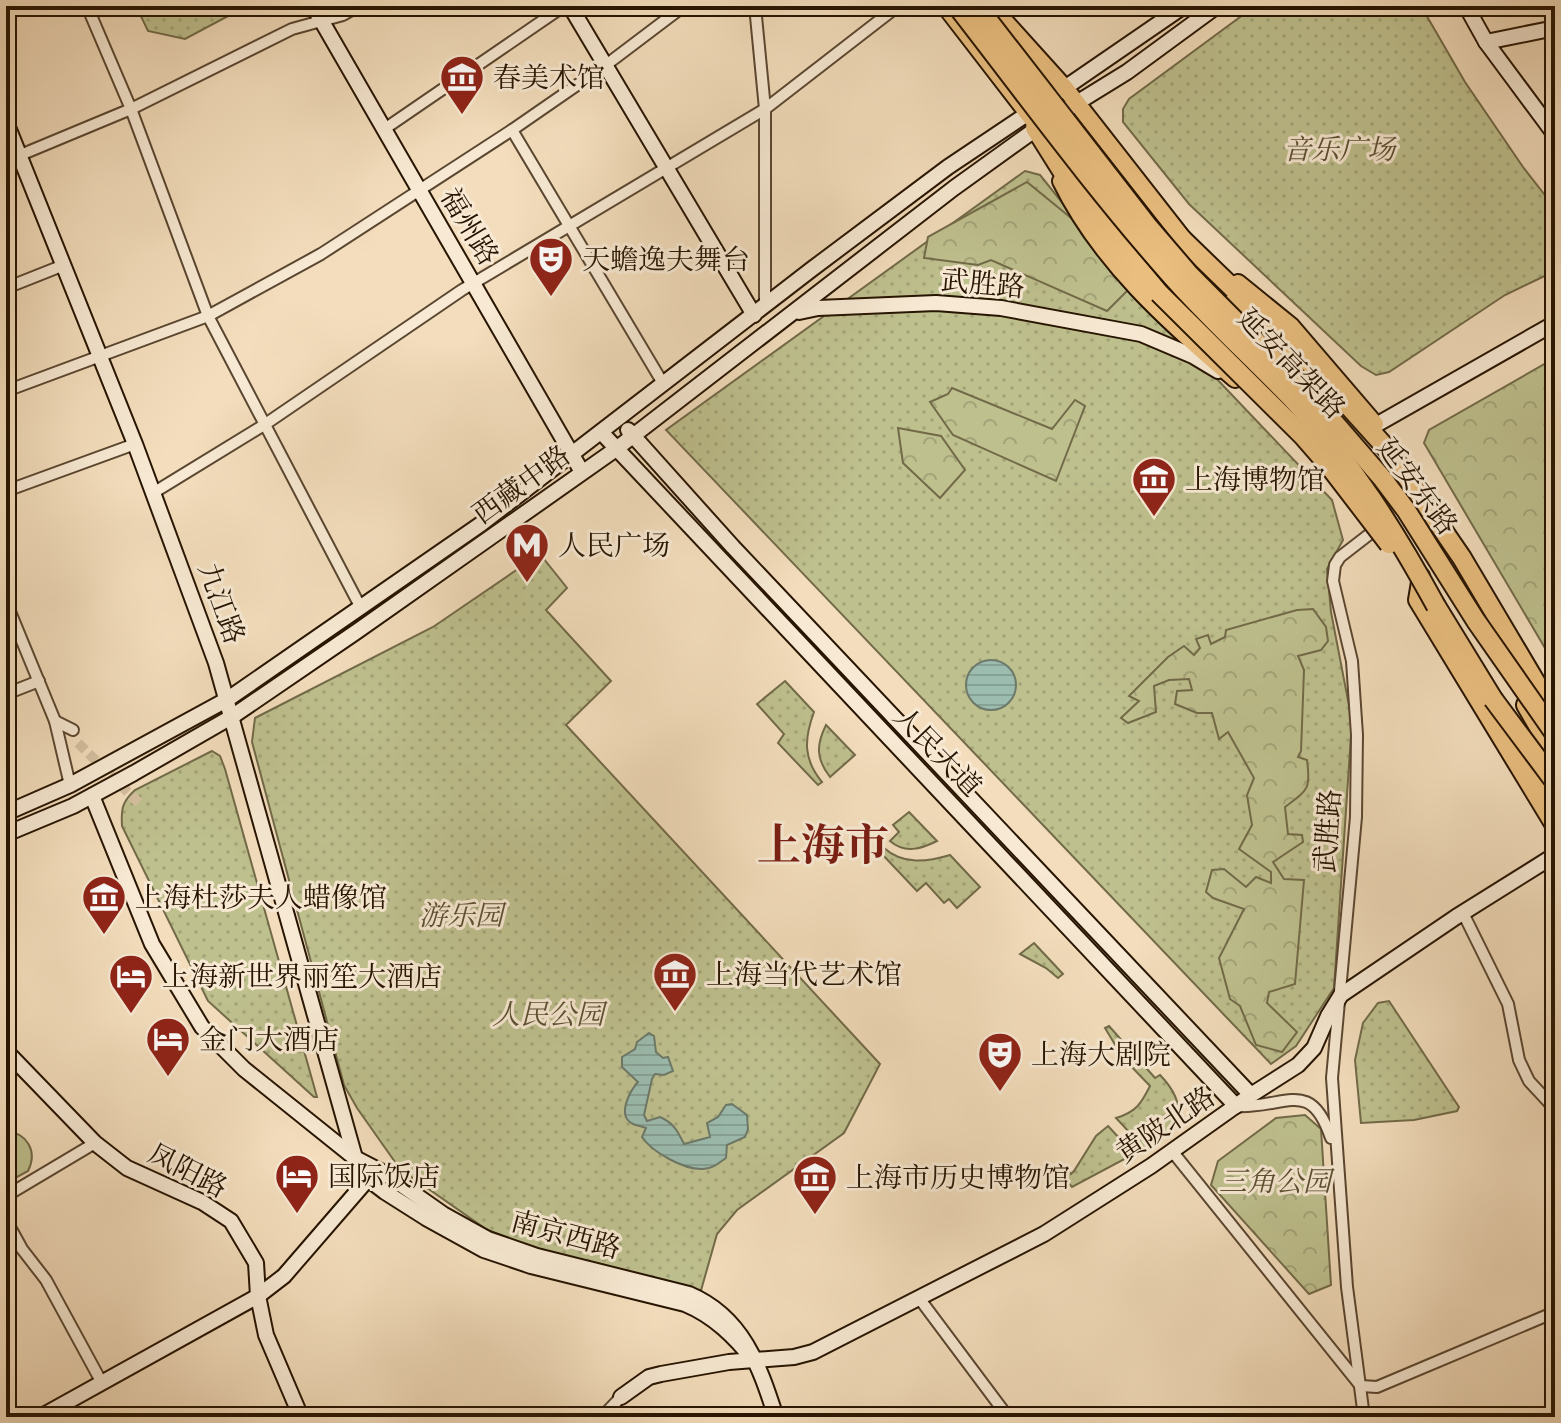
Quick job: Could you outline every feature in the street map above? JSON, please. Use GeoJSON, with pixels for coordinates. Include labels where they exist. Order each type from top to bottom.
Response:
{"type":"FeatureCollection","features":[{"type":"Feature","properties":{"kind":"highway","name":"延安高架路"},"geometry":{"type":"LineString","coordinates":[[957,6],[1128,226],[1216,324],[1295,402],[1332,444],[1374,499],[1493,699],[1555,782]]}},
{"type":"Feature","properties":{"kind":"highway","name":"延安高架路"},"geometry":{"type":"LineString","coordinates":[[977,6],[1147,225],[1189,274],[1319,405],[1382,478],[1406,510],[1476,621],[1555,755]]}},
{"type":"Feature","properties":{"kind":"highway"},"geometry":{"type":"LineString","coordinates":[[990,6],[1157,222],[1214,287],[1324,397],[1365,448],[1382,478]]}},
{"type":"Feature","properties":{"kind":"highway"},"geometry":{"type":"LineString","coordinates":[[1034,123],[1072,187],[1159,293],[1303,436],[1361,506],[1436,606]]}},
{"type":"Feature","properties":{"kind":"highway"},"geometry":{"type":"LineString","coordinates":[[1182,239],[1307,360],[1388,450],[1462,558],[1555,714]]}},
{"type":"Feature","properties":{"kind":"highway"},"geometry":{"type":"LineString","coordinates":[[1476,621],[1555,734]]}},
{"type":"Feature","properties":{"kind":"highway"},"geometry":{"type":"LineString","coordinates":[[1493,699],[1555,815]]}},
{"type":"Feature","properties":{"kind":"main road","name":"延安东路"},"geometry":{"type":"LineString","coordinates":[[945,6],[1034,123],[1062,151],[1159,269],[1314,429],[1421,576],[1555,797]]}},
{"type":"Feature","properties":{"kind":"main road","name":"延安东路"},"geometry":{"type":"LineString","coordinates":[[990,6],[1065,88],[1182,239],[1319,398],[1459,584],[1555,746]]}},
{"type":"Feature","properties":{"kind":"main road","name":"延安东路"},"geometry":{"type":"LineString","coordinates":[[1034,123],[1073,206],[1152,305],[1252,393],[1307,450],[1371,533],[1394,537]]}},
{"type":"Feature","properties":{"kind":"main road","name":"延安东路"},"geometry":{"type":"LineString","coordinates":[[1182,239],[1291,326],[1376,425],[1422,484],[1555,714]]}},
{"type":"Feature","properties":{"kind":"main road"},"geometry":{"type":"LineString","coordinates":[[1265,377],[1307,450]]}},
{"type":"Feature","properties":{"kind":"main road","name":"延安东路"},"geometry":{"type":"LineString","coordinates":[[1421,576],[1417,600],[1555,827]]}},
{"type":"Feature","properties":{"kind":"street"},"geometry":{"type":"LineString","coordinates":[[87,6],[131,109],[208,316],[361,608]]}},
{"type":"Feature","properties":{"kind":"street","name":"福州路"},"geometry":{"type":"LineString","coordinates":[[313,6],[582,472]]}},
{"type":"Feature","properties":{"kind":"street"},"geometry":{"type":"LineString","coordinates":[[13,158],[131,109],[292,29],[321,22],[359,6]]}},
{"type":"Feature","properties":{"kind":"street"},"geometry":{"type":"LineString","coordinates":[[383,130],[567,6],[667,168],[760,310]]}},
{"type":"Feature","properties":{"kind":"street"},"geometry":{"type":"LineString","coordinates":[[6,391],[208,316],[321,254],[512,130],[684,6]]}},
{"type":"Feature","properties":{"kind":"street"},"geometry":{"type":"LineString","coordinates":[[755,6],[765,109],[760,310]]}},
{"type":"Feature","properties":{"kind":"street"},"geometry":{"type":"LineString","coordinates":[[153,493],[264,425],[474,283],[765,109],[898,6]]}},
{"type":"Feature","properties":{"kind":"street"},"geometry":{"type":"LineString","coordinates":[[1034,123],[1065,88],[1184,6]]}},
{"type":"Feature","properties":{"kind":"street"},"geometry":{"type":"LineString","coordinates":[[1034,123],[1076,104],[1127,72],[1217,6]]}},
{"type":"Feature","properties":{"kind":"street"},"geometry":{"type":"LineString","coordinates":[[1466,6],[1486,42],[1555,135]]}},
{"type":"Feature","properties":{"kind":"street"},"geometry":{"type":"LineString","coordinates":[[1486,42],[1555,28]]}},
{"type":"Feature","properties":{"kind":"street","name":"九江路"},"geometry":{"type":"LineString","coordinates":[[6,122],[13,158],[64,265],[135,444],[228,699],[355,1158]]}},
{"type":"Feature","properties":{"kind":"street","name":"西藏中路"},"geometry":{"type":"LineString","coordinates":[[6,813],[70,785],[228,699],[481,524],[948,167],[1034,123]]}},
{"type":"Feature","properties":{"kind":"street","name":"西藏中路"},"geometry":{"type":"LineString","coordinates":[[6,834],[92,796],[233,716],[356,632],[616,449],[1034,123]]}},
{"type":"Feature","properties":{"kind":"street"},"geometry":{"type":"LineString","coordinates":[[512,130],[664,385]]}},
{"type":"Feature","properties":{"kind":"street"},"geometry":{"type":"LineString","coordinates":[[6,288],[64,265]]}},
{"type":"Feature","properties":{"kind":"street","name":"武胜路"},"geometry":{"type":"LineString","coordinates":[[790,316],[818,308],[936,303],[966,303],[1029,313],[1141,334],[1193,356],[1252,393]]}},
{"type":"Feature","properties":{"kind":"street"},"geometry":{"type":"LineString","coordinates":[[1376,425],[1555,323]]}},
{"type":"Feature","properties":{"kind":"street","name":"人民大道"},"geometry":{"type":"LineString","coordinates":[[619,420],[733,547],[1251,1095]]}},
{"type":"Feature","properties":{"kind":"street","name":"人民大道"},"geometry":{"type":"LineString","coordinates":[[601,432],[1236,1106]]}},
{"type":"Feature","properties":{"kind":"street"},"geometry":{"type":"LineString","coordinates":[[6,491],[135,444]]}},
{"type":"Feature","properties":{"kind":"street","name":"武胜路"},"geometry":{"type":"LineString","coordinates":[[1364,1417],[1347,1287],[1336,1150],[1333,1044],[1341,995],[1356,817],[1357,735],[1352,661],[1333,588],[1333,573],[1340,557],[1371,533]]}},
{"type":"Feature","properties":{"kind":"street"},"geometry":{"type":"LineString","coordinates":[[7,606],[55,721],[70,785]]}},
{"type":"Feature","properties":{"kind":"street"},"geometry":{"type":"LineString","coordinates":[[7,694],[39,681]]}},
{"type":"Feature","properties":{"kind":"street"},"geometry":{"type":"LineString","coordinates":[[55,721],[73,730]]}},
{"type":"Feature","properties":{"kind":"street","name":"南京西路"},"geometry":{"type":"LineString","coordinates":[[92,796],[152,944],[202,1027],[244,1069],[373,1174],[498,1243],[701,1299],[735,1326],[754,1361],[776,1417]]}},
{"type":"Feature","properties":{"kind":"street","name":"黄陂北路"},"geometry":{"type":"LineString","coordinates":[[621,1397],[649,1377],[661,1374],[813,1352],[1044,1234],[1298,1065],[1314,1048],[1341,995],[1555,855]]}},
{"type":"Feature","properties":{"kind":"street"},"geometry":{"type":"LineString","coordinates":[[1463,913],[1508,1004],[1519,1060],[1529,1081],[1555,1109]]}},
{"type":"Feature","properties":{"kind":"street","name":"凤阳路"},"geometry":{"type":"LineString","coordinates":[[6,1051],[95,1143],[127,1168],[202,1202],[231,1221],[256,1263],[258,1296],[266,1335],[301,1417]]}},
{"type":"Feature","properties":{"kind":"street","name":"武胜路"},"geometry":{"type":"LineString","coordinates":[[1236,1106],[1264,1106],[1292,1099],[1305,1100],[1324,1116],[1336,1150]]}},
{"type":"Feature","properties":{"kind":"street","name":"九江路"},"geometry":{"type":"LineString","coordinates":[[344,1116],[373,1174]]}},
{"type":"Feature","properties":{"kind":"street"},"geometry":{"type":"LineString","coordinates":[[6,1196],[95,1143]]}},
{"type":"Feature","properties":{"kind":"street"},"geometry":{"type":"LineString","coordinates":[[1172,1151],[1361,1386],[1377,1387],[1555,1312]]}},
{"type":"Feature","properties":{"kind":"street"},"geometry":{"type":"LineString","coordinates":[[40,1417],[258,1296],[284,1276],[373,1174]]}},
{"type":"Feature","properties":{"kind":"street"},"geometry":{"type":"LineString","coordinates":[[6,1220],[22,1249],[46,1280],[102,1383]]}},
{"type":"Feature","properties":{"kind":"street"},"geometry":{"type":"LineString","coordinates":[[919,1298],[1008,1417]]}},
{"type":"Feature","properties":{"kind":"street"},"geometry":{"type":"LineString","coordinates":[[602,1417],[621,1397]]}},
{"type":"Feature","properties":{"kind":"green space"},"geometry":{"type":"Polygon","coordinates":[[[136,6],[247,6],[185,39],[148,31],[136,6]]]}},
{"type":"Feature","properties":{"kind":"green space","name":"音乐广场"},"geometry":{"type":"Polygon","coordinates":[[[1255,6],[1421,6],[1465,82],[1555,208],[1555,271],[1505,295],[1389,372],[1376,375],[1361,366],[1189,204],[1123,122],[1123,109],[1129,99],[1255,6]]]}},
{"type":"Feature","properties":{"kind":"green space","name":"人民广场"},"geometry":{"type":"Polygon","coordinates":[[[1025,171],[1040,175],[1135,293],[1332,500],[1343,540],[1327,569],[1331,612],[1352,721],[1334,988],[1296,1046],[1271,1064],[666,430],[1025,171]]]}},
{"type":"Feature","properties":{"kind":"green space"},"geometry":{"type":"Polygon","coordinates":[[[1027,182],[1076,222],[1130,288],[1107,311],[991,260],[978,265],[924,258],[928,237],[1027,182]]]}},
{"type":"Feature","properties":{"kind":"green space"},"geometry":{"type":"Polygon","coordinates":[[[1555,358],[1555,665],[1424,443],[1429,430],[1555,358]]]}},
{"type":"Feature","properties":{"kind":"green space"},"geometry":{"type":"Polygon","coordinates":[[[952,388],[1052,429],[1075,400],[1085,406],[1056,481],[953,435],[930,402],[948,394],[952,388]]]}},
{"type":"Feature","properties":{"kind":"green space"},"geometry":{"type":"Polygon","coordinates":[[[898,428],[941,436],[965,470],[940,498],[903,463],[898,428]]]}},
{"type":"Feature","properties":{"kind":"green space","name":"人民公园"},"geometry":{"type":"Polygon","coordinates":[[[540,554],[567,588],[546,610],[611,681],[566,725],[880,1064],[844,1133],[737,1210],[717,1234],[700,1294],[540,1251],[486,1229],[400,1169],[344,1085],[252,742],[255,718],[433,627],[540,554]]]}},
{"type":"Feature","properties":{"kind":"green space"},"geometry":{"type":"Polygon","coordinates":[[[1313,609],[1326,627],[1328,641],[1321,650],[1298,656],[1304,670],[1301,751],[1298,757],[1307,760],[1308,783],[1303,792],[1285,807],[1288,834],[1302,835],[1303,842],[1273,862],[1284,879],[1304,880],[1295,984],[1269,992],[1267,1003],[1297,1032],[1282,1052],[1256,1045],[1240,1006],[1230,999],[1219,958],[1244,909],[1213,898],[1206,892],[1212,870],[1224,869],[1246,887],[1256,877],[1271,883],[1271,872],[1239,849],[1252,825],[1247,795],[1254,778],[1228,732],[1219,739],[1212,713],[1197,713],[1175,704],[1177,691],[1192,690],[1189,679],[1169,680],[1154,686],[1156,712],[1128,723],[1121,718],[1139,701],[1129,696],[1168,657],[1184,646],[1194,655],[1200,648],[1196,639],[1208,635],[1211,644],[1225,637],[1226,630],[1297,610],[1313,609]]]}},
{"type":"Feature","properties":{"kind":"green space"},"geometry":{"type":"Polygon","coordinates":[[[785,681],[814,712],[807,748],[811,765],[822,782],[818,785],[778,743],[784,734],[757,704],[785,681]]]}},
{"type":"Feature","properties":{"kind":"green space"},"geometry":{"type":"Polygon","coordinates":[[[826,725],[855,755],[830,777],[819,752],[826,725]]]}},
{"type":"Feature","properties":{"kind":"green space"},"geometry":{"type":"Polygon","coordinates":[[[212,751],[220,756],[225,769],[317,1097],[208,1001],[122,826],[123,806],[135,790],[212,751]]]}},
{"type":"Feature","properties":{"kind":"green space"},"geometry":{"type":"Polygon","coordinates":[[[909,812],[937,841],[913,849],[901,848],[890,841],[899,832],[893,825],[909,812]]]}},
{"type":"Feature","properties":{"kind":"green space"},"geometry":{"type":"Polygon","coordinates":[[[884,848],[907,860],[950,855],[980,887],[957,908],[949,899],[944,903],[926,883],[917,891],[880,852],[884,848]]]}},
{"type":"Feature","properties":{"kind":"green space"},"geometry":{"type":"Polygon","coordinates":[[[1034,943],[1063,974],[1058,978],[1020,954],[1034,943]]]}},
{"type":"Feature","properties":{"kind":"green space"},"geometry":{"type":"Polygon","coordinates":[[[1389,1001],[1459,1107],[1457,1111],[1414,1120],[1361,1123],[1355,1060],[1363,1023],[1378,1003],[1389,1001]]]}},
{"type":"Feature","properties":{"kind":"green space"},"geometry":{"type":"Polygon","coordinates":[[[1109,1026],[1155,1078],[1160,1075],[1175,1096],[1178,1115],[1174,1124],[1147,1148],[1116,1118],[1137,1106],[1150,1086],[1123,1058],[1105,1028],[1109,1026]]]}},
{"type":"Feature","properties":{"kind":"green space","name":"三角公园"},"geometry":{"type":"Polygon","coordinates":[[[1305,1115],[1321,1129],[1331,1285],[1309,1294],[1211,1185],[1218,1161],[1276,1118],[1305,1115]]]}},
{"type":"Feature","properties":{"kind":"green space"},"geometry":{"type":"Polygon","coordinates":[[[1108,1126],[1134,1154],[1072,1187],[1058,1171],[1065,1167],[1071,1174],[1096,1136],[1108,1126]]]}},
{"type":"Feature","properties":{"kind":"green space"},"geometry":{"type":"Polygon","coordinates":[[[6,1131],[25,1139],[32,1157],[28,1171],[6,1183],[6,1131]]]}},
{"type":"Feature","properties":{"kind":"shaded area"},"geometry":{"type":"Polygon","coordinates":[[[981,661],[1001,661],[1015,675],[1015,695],[1001,709],[981,709],[967,695],[967,675],[981,661]]]}},
{"type":"Feature","properties":{"kind":"shaded area"},"geometry":{"type":"Polygon","coordinates":[[[649,1033],[654,1036],[656,1052],[663,1058],[668,1057],[673,1071],[664,1075],[655,1074],[652,1079],[644,1115],[647,1121],[660,1117],[665,1119],[675,1128],[684,1144],[710,1137],[707,1123],[718,1117],[726,1105],[732,1104],[747,1115],[745,1137],[727,1145],[726,1158],[712,1167],[695,1169],[669,1159],[642,1137],[646,1128],[633,1124],[625,1115],[628,1097],[638,1082],[622,1067],[622,1057],[635,1049],[637,1042],[649,1033]]]}},
{"type":"Feature","properties":{"kind":"tunnel"},"geometry":{"type":"LineString","coordinates":[[78,743],[139,803]]}},
{"type":"Feature","properties":{"kind":"place","name":"春美术馆"},"geometry":{"type":"Point","coordinates":[462,116]}},
{"type":"Feature","properties":{"kind":"place","name":"天蟾逸夫舞台"},"geometry":{"type":"Point","coordinates":[551,298]}},
{"type":"Feature","properties":{"kind":"place","name":"上海博物馆"},"geometry":{"type":"Point","coordinates":[1154,518]}},
{"type":"Feature","properties":{"kind":"place","name":"人民广场"},"geometry":{"type":"Point","coordinates":[527,584]}},
{"type":"Feature","properties":{"kind":"place","name":"上海杜莎夫人蜡像馆"},"geometry":{"type":"Point","coordinates":[104,936]}},
{"type":"Feature","properties":{"kind":"place","name":"上海当代艺术馆"},"geometry":{"type":"Point","coordinates":[675,1013]}},
{"type":"Feature","properties":{"kind":"place","name":"上海新世界丽笙大酒店"},"geometry":{"type":"Point","coordinates":[131,1015]}},
{"type":"Feature","properties":{"kind":"place","name":"金门大酒店"},"geometry":{"type":"Point","coordinates":[168,1078]}},
{"type":"Feature","properties":{"kind":"place","name":"上海大剧院"},"geometry":{"type":"Point","coordinates":[1000,1093]}},
{"type":"Feature","properties":{"kind":"place","name":"国际饭店"},"geometry":{"type":"Point","coordinates":[297,1215]}},
{"type":"Feature","properties":{"kind":"place","name":"上海市历史博物馆"},"geometry":{"type":"Point","coordinates":[815,1216]}},
{"type":"Feature","properties":{"kind":"district","name":"上海市"},"geometry":{"type":"Point","coordinates":[823,845]}},
{"type":"Feature","properties":{"kind":"park label","name":"游乐园"},"geometry":{"type":"Point","coordinates":[461,915]}}]}
